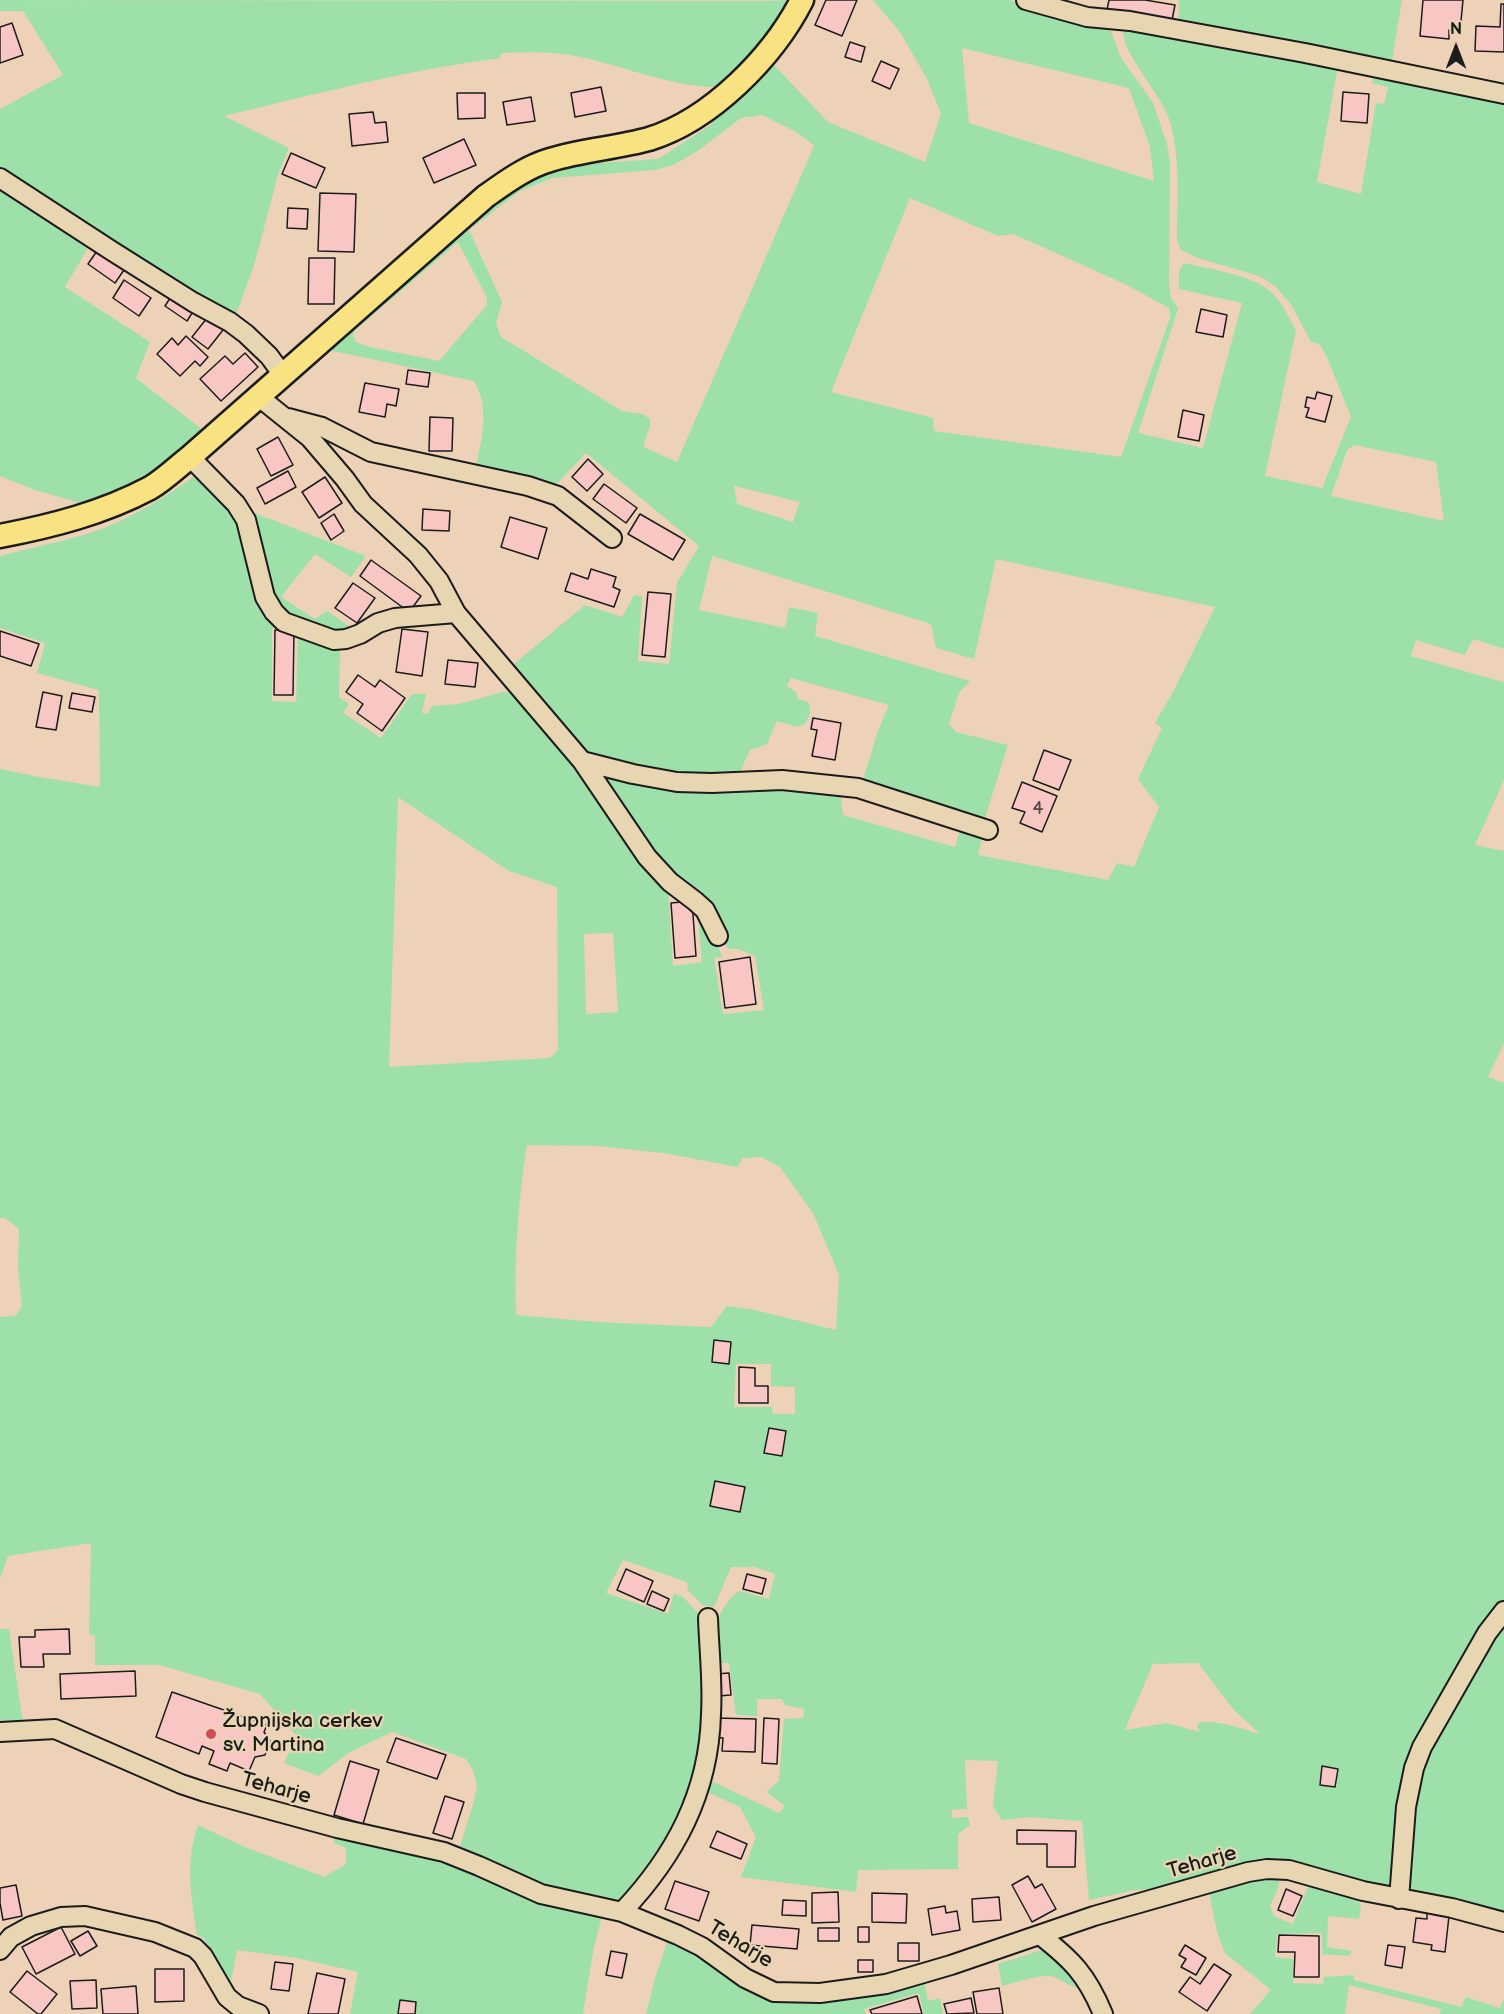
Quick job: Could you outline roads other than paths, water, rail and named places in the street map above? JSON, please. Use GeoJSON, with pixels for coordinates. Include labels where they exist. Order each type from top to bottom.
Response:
{"type":"FeatureCollection","features":[{"type":"Feature","properties":{"kind":"main road"},"geometry":{"type":"LineString","coordinates":[[0,536],[47,527],[101,511],[152,487],[259,397],[486,196],[525,170],[550,160],[651,138],[674,129],[700,113],[726,94],[754,67],[783,32],[802,0]]}},
{"type":"Feature","properties":{"kind":"street"},"geometry":{"type":"LineString","coordinates":[[1026,0],[1087,17],[1130,21],[1305,53],[1504,94]]}},
{"type":"Feature","properties":{"kind":"street"},"geometry":{"type":"LineString","coordinates":[[0,178],[122,258],[230,322],[262,349],[283,375]]}},
{"type":"Feature","properties":{"kind":"street"},"geometry":{"type":"LineString","coordinates":[[259,397],[310,438],[363,504],[418,555],[439,581],[456,614],[582,761],[647,857],[670,882],[705,910],[718,936]]}},
{"type":"Feature","properties":{"kind":"street"},"geometry":{"type":"LineString","coordinates":[[281,416],[322,427],[371,452],[528,486],[558,496],[612,538]]}},
{"type":"Feature","properties":{"kind":"street"},"geometry":{"type":"LineString","coordinates":[[190,457],[236,504],[246,520],[265,597],[274,612],[284,622],[334,640],[360,634],[378,623],[395,618],[456,614]]}},
{"type":"Feature","properties":{"kind":"street"},"geometry":{"type":"LineString","coordinates":[[582,761],[677,782],[782,780],[858,788],[988,830]]}},
{"type":"Feature","properties":{"kind":"street"},"geometry":{"type":"LineString","coordinates":[[1399,1899],[1406,1807],[1414,1768],[1422,1746],[1487,1633],[1504,1611]]}},
{"type":"Feature","properties":{"kind":"street"},"geometry":{"type":"LineString","coordinates":[[622,1912],[657,1872],[674,1846],[704,1774],[712,1714],[708,1618]]}},
{"type":"Feature","properties":{"kind":"street","name":"Teharje"},"geometry":{"type":"LineString","coordinates":[[0,1732],[55,1730],[205,1792],[337,1828],[444,1852],[541,1894],[622,1912],[678,1935],[702,1947],[745,1978],[774,1992],[820,1994],[885,1984],[951,1965],[1094,1916],[1248,1872],[1267,1869],[1289,1870],[1399,1899],[1452,1908],[1504,1922]]}},
{"type":"Feature","properties":{"kind":"street"},"geometry":{"type":"LineString","coordinates":[[0,1950],[11,1937],[31,1926],[61,1917],[85,1916],[155,1932],[195,1948],[203,1956],[227,1997],[238,2006],[259,2014]]}},
{"type":"Feature","properties":{"kind":"street"},"geometry":{"type":"LineString","coordinates":[[1040,1935],[1069,1957],[1087,1980],[1103,2014]]}},
{"type":"Feature","properties":{"kind":"place","name":"Župnijska cerkev sv. Martina"},"geometry":{"type":"Point","coordinates":[211,1734]}}]}
